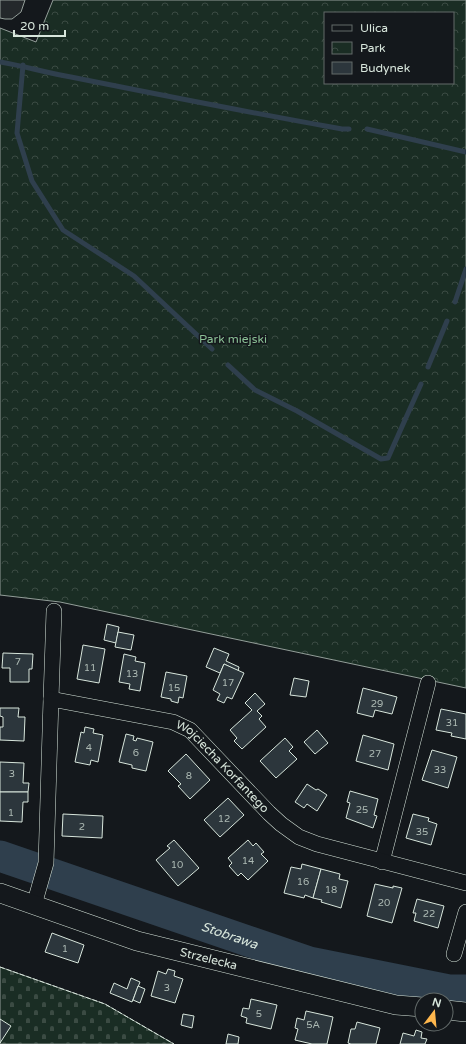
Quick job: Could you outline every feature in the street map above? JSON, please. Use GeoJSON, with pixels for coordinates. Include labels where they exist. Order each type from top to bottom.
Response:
{"type":"FeatureCollection","features":[{"type":"Feature","properties":{"kind":"street"},"geometry":{"type":"LineString","coordinates":[[34,905],[46,862],[54,611]]}},
{"type":"Feature","properties":{"kind":"street"},"geometry":{"type":"LineString","coordinates":[[382,862],[428,683]]}},
{"type":"Feature","properties":{"kind":"street","name":"Wojciecha Korfantego"},"geometry":{"type":"LineString","coordinates":[[51,699],[173,722],[190,730],[269,813],[299,837],[317,844],[382,862],[466,883]]}},
{"type":"Feature","properties":{"kind":"street","name":"Strzelecka"},"geometry":{"type":"LineString","coordinates":[[0,893],[137,941],[396,1004],[414,1006]]}},
{"type":"Feature","properties":{"kind":"street"},"geometry":{"type":"LineString","coordinates":[[454,954],[466,912]]}},
{"type":"Feature","properties":{"kind":"street"},"geometry":{"type":"LineString","coordinates":[[454,1011],[466,1012]]}},
{"type":"Feature","properties":{"kind":"green space","name":"Park miejski"},"geometry":{"type":"Polygon","coordinates":[[[53,0],[466,0],[466,688],[60,602],[0,595],[0,28],[36,42],[53,0]]]}},
{"type":"Feature","properties":{"kind":"green space"},"geometry":{"type":"Polygon","coordinates":[[[0,967],[105,1004],[174,1044],[0,1044],[0,967]]]}},
{"type":"Feature","properties":{"kind":"shaded area"},"geometry":{"type":"Polygon","coordinates":[[[0,0],[25,0],[21,12],[12,19],[5,19],[0,18],[0,0]]]}},
{"type":"Feature","properties":{"kind":"building"},"geometry":{"type":"Polygon","coordinates":[[[107,624],[119,627],[116,643],[104,640],[107,624]]]}},
{"type":"Feature","properties":{"kind":"building"},"geometry":{"type":"Polygon","coordinates":[[[118,632],[134,635],[131,650],[115,647],[118,632]]]}},
{"type":"Feature","properties":{"kind":"building"},"geometry":{"type":"Polygon","coordinates":[[[83,645],[105,649],[99,683],[77,679],[83,645]]]}},
{"type":"Feature","properties":{"kind":"building"},"geometry":{"type":"Polygon","coordinates":[[[214,648],[229,654],[226,661],[239,667],[238,671],[224,664],[220,673],[206,667],[214,648]]]}},
{"type":"Feature","properties":{"kind":"building"},"geometry":{"type":"Polygon","coordinates":[[[3,653],[33,654],[32,669],[29,669],[29,682],[10,682],[10,668],[2,668],[3,653]]]}},
{"type":"Feature","properties":{"kind":"building"},"geometry":{"type":"Polygon","coordinates":[[[124,654],[136,657],[135,661],[145,663],[140,691],[129,689],[130,684],[119,682],[124,654]]]}},
{"type":"Feature","properties":{"kind":"building"},"geometry":{"type":"Polygon","coordinates":[[[224,664],[244,673],[232,699],[227,697],[224,703],[217,700],[220,694],[213,690],[224,664]]]}},
{"type":"Feature","properties":{"kind":"building"},"geometry":{"type":"Polygon","coordinates":[[[166,672],[187,676],[183,698],[179,697],[178,703],[171,701],[171,699],[161,697],[166,672]]]}},
{"type":"Feature","properties":{"kind":"building"},"geometry":{"type":"Polygon","coordinates":[[[294,678],[309,681],[306,697],[290,695],[294,678]]]}},
{"type":"Feature","properties":{"kind":"building"},"geometry":{"type":"Polygon","coordinates":[[[363,688],[397,697],[392,714],[375,710],[373,717],[357,713],[363,688]]]}},
{"type":"Feature","properties":{"kind":"building"},"geometry":{"type":"Polygon","coordinates":[[[255,693],[265,704],[257,711],[262,716],[259,719],[266,727],[242,749],[234,741],[237,738],[230,730],[252,710],[245,703],[255,693]]]}},
{"type":"Feature","properties":{"kind":"building"},"geometry":{"type":"Polygon","coordinates":[[[0,708],[19,708],[18,717],[25,717],[24,741],[0,740],[0,727],[3,727],[3,717],[0,716],[0,708]]]}},
{"type":"Feature","properties":{"kind":"building"},"geometry":{"type":"Polygon","coordinates":[[[441,709],[466,714],[466,739],[451,736],[452,733],[436,730],[441,709]]]}},
{"type":"Feature","properties":{"kind":"building"},"geometry":{"type":"Polygon","coordinates":[[[85,727],[94,729],[93,733],[103,735],[98,762],[91,760],[90,765],[75,762],[81,732],[84,733],[85,727]]]}},
{"type":"Feature","properties":{"kind":"building"},"geometry":{"type":"Polygon","coordinates":[[[317,730],[328,743],[315,754],[304,742],[317,730]]]}},
{"type":"Feature","properties":{"kind":"building"},"geometry":{"type":"Polygon","coordinates":[[[126,734],[134,736],[133,740],[136,741],[137,738],[153,742],[146,771],[132,768],[132,765],[119,762],[126,734]]]}},
{"type":"Feature","properties":{"kind":"building"},"geometry":{"type":"Polygon","coordinates":[[[363,735],[394,744],[388,770],[356,761],[363,735]]]}},
{"type":"Feature","properties":{"kind":"building"},"geometry":{"type":"Polygon","coordinates":[[[285,738],[293,747],[289,751],[297,759],[276,778],[260,761],[285,738]]]}},
{"type":"Feature","properties":{"kind":"building"},"geometry":{"type":"Polygon","coordinates":[[[432,750],[457,757],[448,788],[422,780],[432,750]]]}},
{"type":"Feature","properties":{"kind":"building"},"geometry":{"type":"Polygon","coordinates":[[[186,754],[210,780],[190,799],[178,786],[181,784],[168,771],[186,754]]]}},
{"type":"Feature","properties":{"kind":"building"},"geometry":{"type":"Polygon","coordinates":[[[0,762],[24,763],[23,783],[29,783],[28,792],[0,792],[0,762]]]}},
{"type":"Feature","properties":{"kind":"building"},"geometry":{"type":"Polygon","coordinates":[[[307,784],[327,795],[317,811],[307,804],[304,808],[295,802],[307,784]]]}},
{"type":"Feature","properties":{"kind":"building"},"geometry":{"type":"Polygon","coordinates":[[[350,791],[378,799],[374,815],[377,816],[373,828],[346,818],[350,803],[347,802],[350,791]]]}},
{"type":"Feature","properties":{"kind":"building"},"geometry":{"type":"Polygon","coordinates":[[[0,792],[28,792],[28,802],[23,802],[22,822],[0,821],[0,792]]]}},
{"type":"Feature","properties":{"kind":"building"},"geometry":{"type":"Polygon","coordinates":[[[228,798],[244,815],[220,837],[204,820],[228,798]]]}},
{"type":"Feature","properties":{"kind":"building"},"geometry":{"type":"Polygon","coordinates":[[[63,814],[103,816],[102,838],[62,836],[63,814]]]}},
{"type":"Feature","properties":{"kind":"building"},"geometry":{"type":"Polygon","coordinates":[[[413,814],[429,818],[428,821],[437,824],[431,845],[406,838],[413,814]]]}},
{"type":"Feature","properties":{"kind":"building"},"geometry":{"type":"Polygon","coordinates":[[[174,840],[199,868],[178,886],[156,860],[170,848],[167,846],[174,840]]]}},
{"type":"Feature","properties":{"kind":"building"},"geometry":{"type":"Polygon","coordinates":[[[248,840],[253,846],[256,843],[264,852],[261,854],[268,861],[248,880],[241,873],[238,876],[229,866],[232,863],[228,858],[248,840]]]}},
{"type":"Feature","properties":{"kind":"building"},"geometry":{"type":"Polygon","coordinates":[[[302,864],[321,869],[313,898],[305,895],[304,898],[284,893],[291,867],[301,869],[302,864]]]}},
{"type":"Feature","properties":{"kind":"building"},"geometry":{"type":"Polygon","coordinates":[[[321,869],[340,874],[339,879],[348,881],[341,908],[313,898],[321,869]]]}},
{"type":"Feature","properties":{"kind":"building"},"geometry":{"type":"Polygon","coordinates":[[[375,884],[393,888],[393,886],[402,888],[392,923],[367,916],[375,884]]]}},
{"type":"Feature","properties":{"kind":"building"},"geometry":{"type":"Polygon","coordinates":[[[417,899],[444,906],[438,928],[414,921],[416,913],[413,913],[417,899]]]}},
{"type":"Feature","properties":{"kind":"building"},"geometry":{"type":"Polygon","coordinates":[[[52,933],[84,945],[78,963],[45,952],[52,933]]]}},
{"type":"Feature","properties":{"kind":"building"},"geometry":{"type":"Polygon","coordinates":[[[168,969],[175,971],[174,976],[183,979],[175,1003],[151,996],[158,971],[166,974],[168,969]]]}},
{"type":"Feature","properties":{"kind":"building"},"geometry":{"type":"Polygon","coordinates":[[[131,978],[140,982],[132,1002],[110,993],[114,983],[127,989],[131,978]]]}},
{"type":"Feature","properties":{"kind":"building"},"geometry":{"type":"Polygon","coordinates":[[[138,986],[145,989],[140,1003],[133,1000],[138,986]]]}},
{"type":"Feature","properties":{"kind":"building"},"geometry":{"type":"Polygon","coordinates":[[[251,999],[277,1005],[271,1029],[246,1023],[247,1018],[241,1016],[243,1008],[249,1009],[251,999]]]}},
{"type":"Feature","properties":{"kind":"building"},"geometry":{"type":"Polygon","coordinates":[[[306,1011],[333,1017],[327,1044],[312,1044],[295,1040],[298,1029],[295,1028],[297,1018],[304,1020],[306,1011]]]}},
{"type":"Feature","properties":{"kind":"building"},"geometry":{"type":"Polygon","coordinates":[[[183,1014],[194,1016],[192,1028],[181,1025],[183,1014]]]}},
{"type":"Feature","properties":{"kind":"building"},"geometry":{"type":"Polygon","coordinates":[[[0,1019],[11,1026],[0,1043],[0,1019]]]}},
{"type":"Feature","properties":{"kind":"building"},"geometry":{"type":"Polygon","coordinates":[[[357,1022],[380,1028],[376,1044],[348,1043],[351,1029],[355,1029],[357,1022]]]}},
{"type":"Feature","properties":{"kind":"building"},"geometry":{"type":"Polygon","coordinates":[[[415,1032],[422,1032],[421,1038],[427,1039],[425,1044],[400,1044],[403,1033],[414,1036],[415,1032]]]}},
{"type":"Feature","properties":{"kind":"building"},"geometry":{"type":"Polygon","coordinates":[[[228,1034],[239,1037],[238,1044],[226,1044],[228,1034]]]}},
{"type":"Feature","properties":{"kind":"waterway"},"geometry":{"type":"LineString","coordinates":[[0,62],[240,110],[342,129],[349,129]]}},
{"type":"Feature","properties":{"kind":"waterway"},"geometry":{"type":"LineString","coordinates":[[23,65],[17,133],[32,181],[63,230],[134,276],[212,349]]}},
{"type":"Feature","properties":{"kind":"waterway"},"geometry":{"type":"LineString","coordinates":[[367,129],[466,152]]}},
{"type":"Feature","properties":{"kind":"waterway"},"geometry":{"type":"LineString","coordinates":[[455,302],[466,269]]}},
{"type":"Feature","properties":{"kind":"waterway"},"geometry":{"type":"LineString","coordinates":[[428,367],[447,321]]}},
{"type":"Feature","properties":{"kind":"waterway"},"geometry":{"type":"LineString","coordinates":[[228,365],[255,390],[297,411],[381,459],[388,458],[421,384]]}},
{"type":"Feature","properties":{"kind":"waterway","name":"Stobrawa"},"geometry":{"type":"LineString","coordinates":[[0,856],[309,962],[449,990],[466,990]]}},
{"type":"Feature","properties":{"kind":"fence"},"geometry":{"type":"LineString","coordinates":[[0,967],[105,1004],[174,1044]]}}]}
